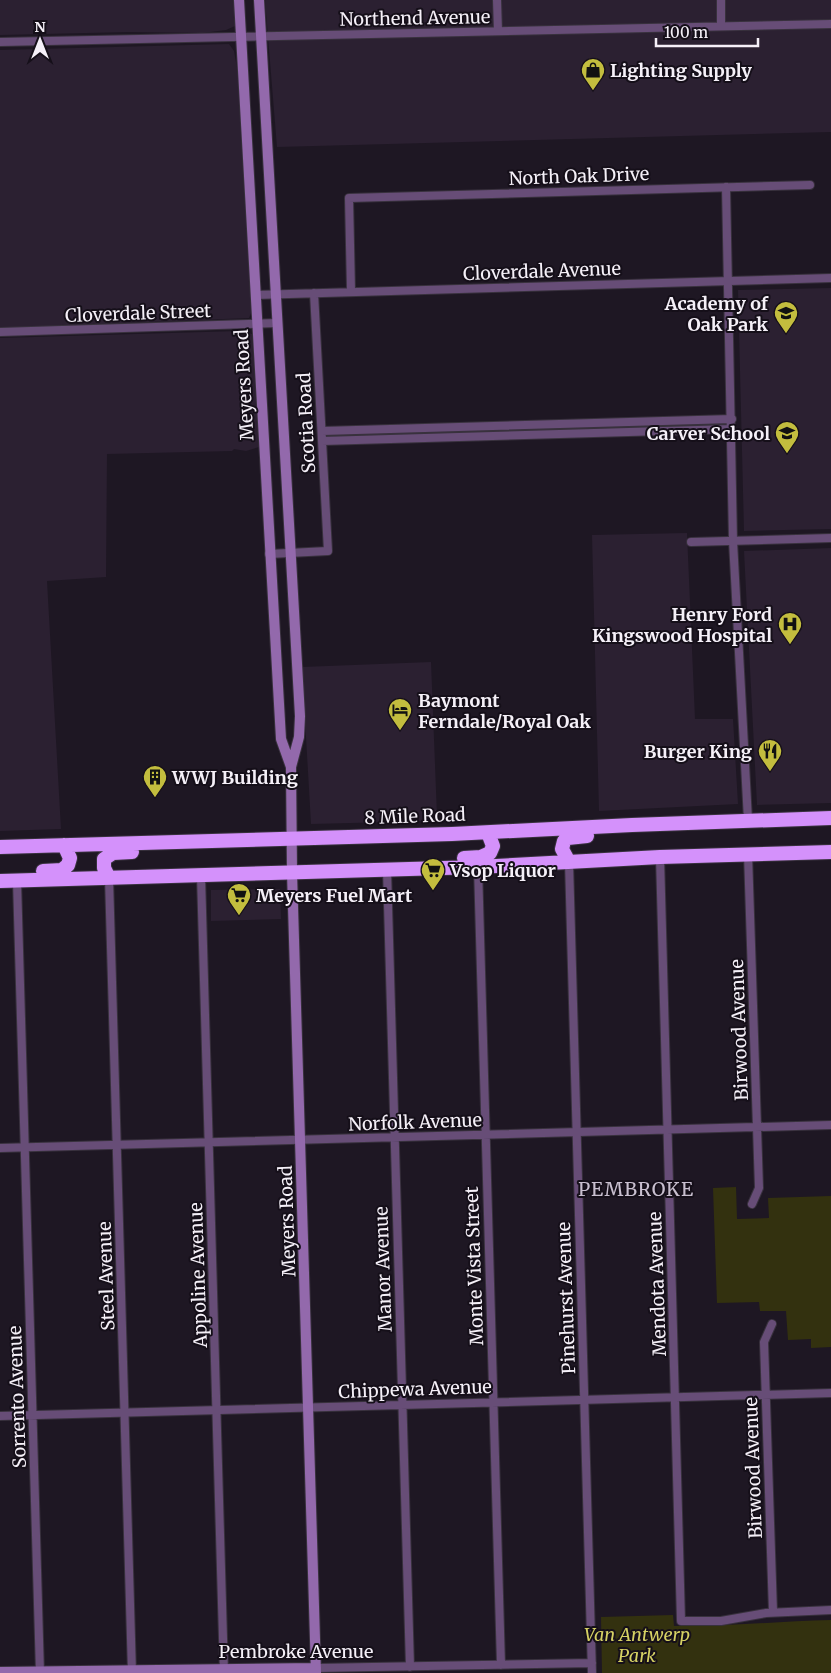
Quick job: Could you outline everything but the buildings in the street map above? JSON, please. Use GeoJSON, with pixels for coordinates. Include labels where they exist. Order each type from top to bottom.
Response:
{"type":"FeatureCollection","features":[{"type":"Feature","properties":{"kind":"highway","name":"8 Mile Road"},"geometry":{"type":"LineString","coordinates":[[0,848],[488,833],[663,823],[831,818]]}},
{"type":"Feature","properties":{"kind":"highway"},"geometry":{"type":"LineString","coordinates":[[569,862],[562,846],[568,838],[632,834],[663,823]]}},
{"type":"Feature","properties":{"kind":"highway"},"geometry":{"type":"LineString","coordinates":[[299,873],[324,862],[482,857],[488,855],[492,848],[488,833]]}},
{"type":"Feature","properties":{"kind":"highway"},"geometry":{"type":"LineString","coordinates":[[110,878],[104,870],[104,860],[114,853],[266,849],[278,840]]}},
{"type":"Feature","properties":{"kind":"highway"},"geometry":{"type":"LineString","coordinates":[[799,852],[821,842],[831,842]]}},
{"type":"Feature","properties":{"kind":"highway"},"geometry":{"type":"LineString","coordinates":[[0,872],[62,870],[67,867],[70,861],[64,845]]}},
{"type":"Feature","properties":{"kind":"highway"},"geometry":{"type":"LineString","coordinates":[[0,881],[478,867],[660,857],[831,852]]}},
{"type":"Feature","properties":{"kind":"street","name":"Meyers Road"},"geometry":{"type":"LineString","coordinates":[[239,0],[281,739],[291,767]]}},
{"type":"Feature","properties":{"kind":"street","name":"Meyers Road"},"geometry":{"type":"LineString","coordinates":[[259,0],[300,716],[299,736],[291,767],[292,839],[299,873],[301,1140],[316,1670]]}},
{"type":"Feature","properties":{"kind":"street"},"geometry":{"type":"LineString","coordinates":[[497,0],[498,32]]}},
{"type":"Feature","properties":{"kind":"street"},"geometry":{"type":"LineString","coordinates":[[721,0],[721,26]]}},
{"type":"Feature","properties":{"kind":"street","name":"Northend Avenue"},"geometry":{"type":"LineString","coordinates":[[0,42],[831,24]]}},
{"type":"Feature","properties":{"kind":"street","name":"North Oak Drive"},"geometry":{"type":"LineString","coordinates":[[351,291],[349,198],[810,185]]}},
{"type":"Feature","properties":{"kind":"street"},"geometry":{"type":"LineString","coordinates":[[726,187],[733,541],[748,820]]}},
{"type":"Feature","properties":{"kind":"street","name":"Cloverdale Avenue"},"geometry":{"type":"LineString","coordinates":[[255,295],[831,278]]}},
{"type":"Feature","properties":{"kind":"street","name":"Scotia Road"},"geometry":{"type":"LineString","coordinates":[[290,553],[328,552],[314,293]]}},
{"type":"Feature","properties":{"kind":"street","name":"Cloverdale Street"},"geometry":{"type":"LineString","coordinates":[[0,332],[277,323]]}},
{"type":"Feature","properties":{"kind":"street"},"geometry":{"type":"LineString","coordinates":[[322,430],[732,418]]}},
{"type":"Feature","properties":{"kind":"street"},"geometry":{"type":"LineString","coordinates":[[648,421],[648,432]]}},
{"type":"Feature","properties":{"kind":"street"},"geometry":{"type":"LineString","coordinates":[[582,423],[582,434]]}},
{"type":"Feature","properties":{"kind":"street"},"geometry":{"type":"LineString","coordinates":[[516,425],[517,435]]}},
{"type":"Feature","properties":{"kind":"street"},"geometry":{"type":"LineString","coordinates":[[393,429],[393,439]]}},
{"type":"Feature","properties":{"kind":"street"},"geometry":{"type":"LineString","coordinates":[[322,441],[732,430]]}},
{"type":"Feature","properties":{"kind":"street"},"geometry":{"type":"LineString","coordinates":[[691,542],[831,538]]}},
{"type":"Feature","properties":{"kind":"street"},"geometry":{"type":"LineString","coordinates":[[269,554],[290,553]]}},
{"type":"Feature","properties":{"kind":"street","name":"Birwood Avenue"},"geometry":{"type":"LineString","coordinates":[[748,854],[759,1188],[752,1204]]}},
{"type":"Feature","properties":{"kind":"street","name":"Mendota Avenue"},"geometry":{"type":"LineString","coordinates":[[660,857],[681,1621],[727,1620],[773,1612]]}},
{"type":"Feature","properties":{"kind":"street","name":"Pinehurst Avenue"},"geometry":{"type":"LineString","coordinates":[[569,862],[592,1673]]}},
{"type":"Feature","properties":{"kind":"street","name":"Monte Vista Street"},"geometry":{"type":"LineString","coordinates":[[478,867],[501,1665]]}},
{"type":"Feature","properties":{"kind":"street","name":"Manor Avenue"},"geometry":{"type":"LineString","coordinates":[[387,870],[410,1667]]}},
{"type":"Feature","properties":{"kind":"street","name":"Appoline Avenue"},"geometry":{"type":"LineString","coordinates":[[201,876],[224,1671]]}},
{"type":"Feature","properties":{"kind":"street","name":"Steel Avenue"},"geometry":{"type":"LineString","coordinates":[[110,878],[132,1671]]}},
{"type":"Feature","properties":{"kind":"street","name":"Sorrento Avenue"},"geometry":{"type":"LineString","coordinates":[[17,880],[40,1672]]}},
{"type":"Feature","properties":{"kind":"street","name":"Norfolk Avenue"},"geometry":{"type":"LineString","coordinates":[[0,1148],[831,1125]]}},
{"type":"Feature","properties":{"kind":"street","name":"Birwood Avenue"},"geometry":{"type":"LineString","coordinates":[[772,1324],[764,1342],[773,1612]]}},
{"type":"Feature","properties":{"kind":"street","name":"Chippewa Avenue"},"geometry":{"type":"LineString","coordinates":[[0,1416],[831,1394]]}},
{"type":"Feature","properties":{"kind":"street"},"geometry":{"type":"LineString","coordinates":[[773,1612],[831,1610]]}},
{"type":"Feature","properties":{"kind":"street","name":"Pembroke Avenue"},"geometry":{"type":"LineString","coordinates":[[0,1672],[316,1670],[592,1663]]}},
{"type":"Feature","properties":{"kind":"shaded area"},"geometry":{"type":"Polygon","coordinates":[[[0,0],[234,0],[235,26],[226,30],[202,33],[129,32],[0,35],[0,0]]]}},
{"type":"Feature","properties":{"kind":"shaded area"},"geometry":{"type":"Polygon","coordinates":[[[265,0],[831,0],[831,132],[277,147],[265,0]]]}},
{"type":"Feature","properties":{"kind":"shaded area"},"geometry":{"type":"Polygon","coordinates":[[[229,44],[234,51],[237,68],[251,313],[249,318],[0,328],[0,50],[229,44]]]}},
{"type":"Feature","properties":{"kind":"shaded area","name":"Carver School"},"geometry":{"type":"Polygon","coordinates":[[[831,288],[831,529],[744,531],[738,290],[831,288]]]}},
{"type":"Feature","properties":{"kind":"shaded area"},"geometry":{"type":"Polygon","coordinates":[[[239,331],[252,334],[259,447],[246,451],[234,449],[232,451],[107,454],[106,577],[47,581],[61,829],[0,831],[0,338],[239,331]]]}},
{"type":"Feature","properties":{"kind":"shaded area"},"geometry":{"type":"Polygon","coordinates":[[[687,533],[695,719],[733,719],[738,804],[599,811],[592,535],[687,533]]]}},
{"type":"Feature","properties":{"kind":"shaded area","name":"Henry Ford Kingswood Hospital"},"geometry":{"type":"Polygon","coordinates":[[[831,548],[831,803],[757,805],[744,551],[831,548]]]}},
{"type":"Feature","properties":{"kind":"shaded area"},"geometry":{"type":"Polygon","coordinates":[[[431,662],[437,816],[430,821],[311,824],[302,667],[431,662]]]}},
{"type":"Feature","properties":{"kind":"shaded area"},"geometry":{"type":"Polygon","coordinates":[[[280,889],[281,919],[211,921],[211,890],[280,889]]]}},
{"type":"Feature","properties":{"kind":"green space"},"geometry":{"type":"Polygon","coordinates":[[[736,1187],[737,1219],[769,1218],[768,1198],[831,1196],[831,1347],[811,1348],[811,1339],[788,1340],[786,1311],[760,1311],[759,1302],[717,1303],[713,1188],[736,1187]]]}},
{"type":"Feature","properties":{"kind":"green space","name":"Van Antwerp Park"},"geometry":{"type":"Polygon","coordinates":[[[673,1615],[674,1626],[831,1620],[831,1673],[602,1673],[601,1617],[673,1615]]]}},
{"type":"Feature","properties":{"kind":"place","name":"Lighting Supply"},"geometry":{"type":"Point","coordinates":[593,91]}},
{"type":"Feature","properties":{"kind":"place","name":"Academy of Oak Park"},"geometry":{"type":"Point","coordinates":[786,334]}},
{"type":"Feature","properties":{"kind":"place","name":"Carver School"},"geometry":{"type":"Point","coordinates":[787,454]}},
{"type":"Feature","properties":{"kind":"place","name":"Henry Ford Kingswood Hospital"},"geometry":{"type":"Point","coordinates":[790,645]}},
{"type":"Feature","properties":{"kind":"place","name":"Baymont Ferndale/Royal Oak"},"geometry":{"type":"Point","coordinates":[400,731]}},
{"type":"Feature","properties":{"kind":"place","name":"Burger King"},"geometry":{"type":"Point","coordinates":[770,772]}},
{"type":"Feature","properties":{"kind":"place","name":"WWJ Building"},"geometry":{"type":"Point","coordinates":[155,798]}},
{"type":"Feature","properties":{"kind":"place","name":"Vsop Liquor"},"geometry":{"type":"Point","coordinates":[433,891]}},
{"type":"Feature","properties":{"kind":"place","name":"Meyers Fuel Mart"},"geometry":{"type":"Point","coordinates":[239,916]}},
{"type":"Feature","properties":{"kind":"district","name":"PEMBROKE"},"geometry":{"type":"Point","coordinates":[636,1189]}}]}
